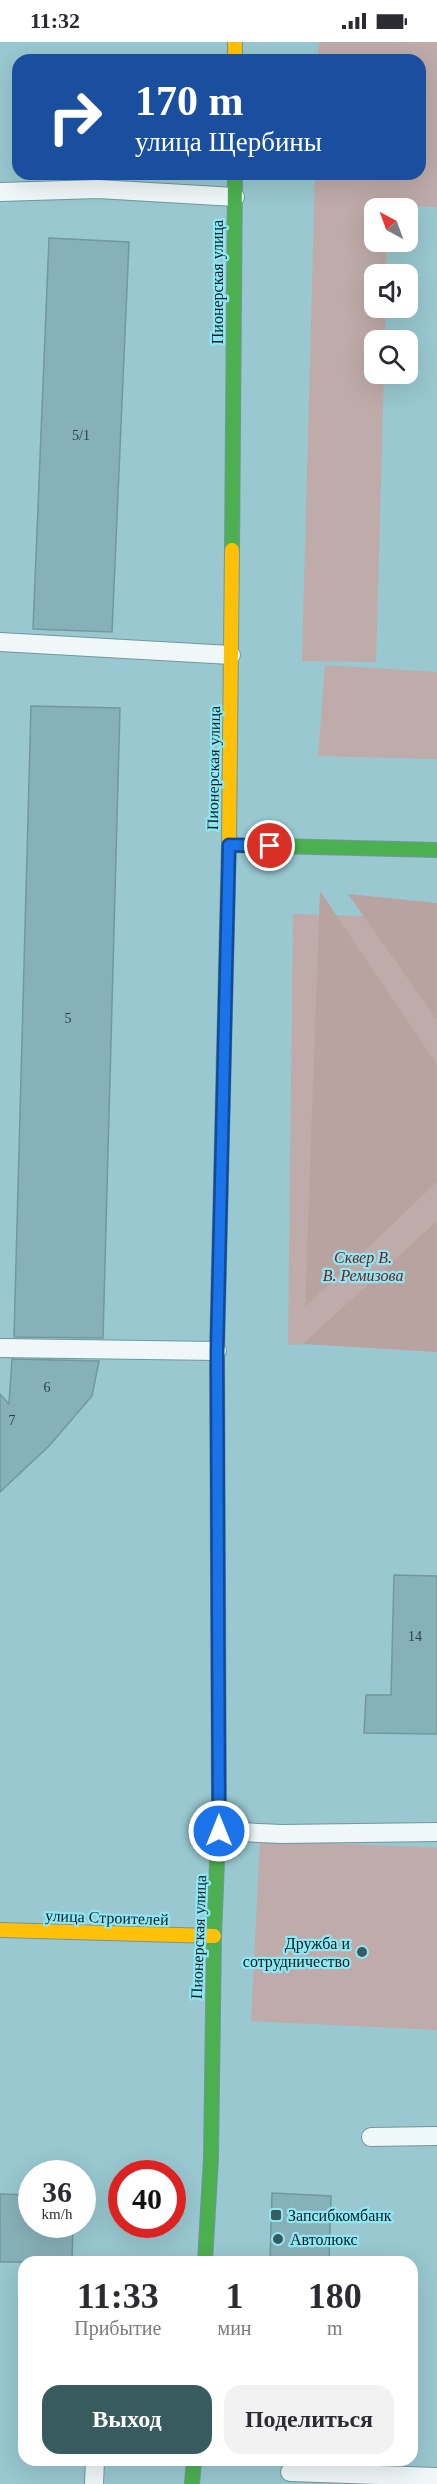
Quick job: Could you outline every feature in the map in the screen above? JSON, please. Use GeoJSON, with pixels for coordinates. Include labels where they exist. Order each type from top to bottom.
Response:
{"type":"FeatureCollection","features":[{"type":"Feature","properties":{"kind":"street","name":"Пионерская улица"},"geometry":{"type":"LineString","coordinates":[[205,2256],[211,2158],[214,1936],[219,1831],[217,1351],[229,845],[235,180]]}},
{"type":"Feature","properties":{"kind":"street"},"geometry":{"type":"LineString","coordinates":[[229,845],[437,850]]}},
{"type":"Feature","properties":{"kind":"street","name":"улица Строителей"},"geometry":{"type":"LineString","coordinates":[[0,1930],[214,1936]]}},
{"type":"Feature","properties":{"kind":"street"},"geometry":{"type":"LineString","coordinates":[[192,2484],[194,2466]]}},
{"type":"Feature","properties":{"kind":"lane"},"geometry":{"type":"LineString","coordinates":[[0,192],[98,189],[235,197]]}},
{"type":"Feature","properties":{"kind":"lane"},"geometry":{"type":"LineString","coordinates":[[0,642],[231,655]]}},
{"type":"Feature","properties":{"kind":"lane"},"geometry":{"type":"LineString","coordinates":[[0,1348],[217,1351]]}},
{"type":"Feature","properties":{"kind":"lane"},"geometry":{"type":"LineString","coordinates":[[219,1831],[281,1834],[437,1832]]}},
{"type":"Feature","properties":{"kind":"lane"},"geometry":{"type":"LineString","coordinates":[[371,2138],[437,2136]]}},
{"type":"Feature","properties":{"kind":"lane"},"geometry":{"type":"LineString","coordinates":[[94,2484],[95,2466]]}},
{"type":"Feature","properties":{"kind":"lane"},"geometry":{"type":"LineString","coordinates":[[290,2472],[437,2477]]}},
{"type":"Feature","properties":{"kind":"green space"},"geometry":{"type":"Polygon","coordinates":[[[319,42],[437,42],[437,207],[418,206],[418,198],[364,198],[364,252],[387,252],[386,264],[364,264],[364,318],[386,318],[385,330],[364,330],[364,384],[384,384],[376,662],[302,661],[315,180],[426,180],[426,54],[318,54],[319,42]]]}},
{"type":"Feature","properties":{"kind":"green space"},"geometry":{"type":"Polygon","coordinates":[[[325,665],[437,672],[437,759],[318,756],[325,665]]]}},
{"type":"Feature","properties":{"kind":"green space","name":"Сквер В. В. Ремизова"},"geometry":{"type":"Polygon","coordinates":[[[293,914],[437,918],[437,1338],[288,1345],[293,914]]]}},
{"type":"Feature","properties":{"kind":"green space"},"geometry":{"type":"Polygon","coordinates":[[[260,1840],[437,1848],[437,2030],[251,2021],[260,1840]]]}},
{"type":"Feature","properties":{"kind":"shaded area"},"geometry":{"type":"Polygon","coordinates":[[[320,891],[437,1065],[437,1182],[305,1307],[320,891]]]}},
{"type":"Feature","properties":{"kind":"shaded area"},"geometry":{"type":"Polygon","coordinates":[[[348,894],[437,903],[437,1020],[348,894]]]}},
{"type":"Feature","properties":{"kind":"shaded area"},"geometry":{"type":"Polygon","coordinates":[[[437,1221],[437,1352],[303,1344],[437,1221]]]}},
{"type":"Feature","properties":{"kind":"building"},"geometry":{"type":"Polygon","coordinates":[[[49,238],[129,242],[112,632],[33,629],[49,238]]]}},
{"type":"Feature","properties":{"kind":"building"},"geometry":{"type":"Polygon","coordinates":[[[31,706],[120,708],[103,1338],[14,1337],[31,706]]]}},
{"type":"Feature","properties":{"kind":"building"},"geometry":{"type":"Polygon","coordinates":[[[12,1359],[99,1361],[92,1396],[49,1446],[0,1492],[0,1394],[9,1404],[12,1359]]]}},
{"type":"Feature","properties":{"kind":"building"},"geometry":{"type":"Polygon","coordinates":[[[394,1575],[437,1576],[437,1734],[364,1733],[366,1695],[391,1695],[394,1575]]]}},
{"type":"Feature","properties":{"kind":"building"},"geometry":{"type":"Polygon","coordinates":[[[272,2193],[331,2196],[329,2256],[270,2256],[272,2193]]]}},
{"type":"Feature","properties":{"kind":"building"},"geometry":{"type":"Polygon","coordinates":[[[0,2194],[18,2195],[18,2238],[73,2238],[72,2256],[18,2256],[18,2262],[0,2262],[0,2194]]]}},
{"type":"Feature","properties":{"kind":"traffic: fast"},"geometry":{"type":"LineString","coordinates":[[232,550],[235,180]]}},
{"type":"Feature","properties":{"kind":"traffic: fast"},"geometry":{"type":"LineString","coordinates":[[220,1221],[229,840]]}},
{"type":"Feature","properties":{"kind":"traffic: fast"},"geometry":{"type":"LineString","coordinates":[[229,845],[437,850]]}},
{"type":"Feature","properties":{"kind":"traffic: fast"},"geometry":{"type":"LineString","coordinates":[[205,2256],[211,2158],[214,1936],[219,1812]]}},
{"type":"Feature","properties":{"kind":"traffic: fast"},"geometry":{"type":"LineString","coordinates":[[192,2484],[194,2466]]}},
{"type":"Feature","properties":{"kind":"traffic: slow"},"geometry":{"type":"LineString","coordinates":[[235,42],[235,54]]}},
{"type":"Feature","properties":{"kind":"traffic: slow"},"geometry":{"type":"LineString","coordinates":[[229,840],[232,550]]}},
{"type":"Feature","properties":{"kind":"traffic: slow"},"geometry":{"type":"LineString","coordinates":[[218,1579],[219,1812]]}},
{"type":"Feature","properties":{"kind":"traffic: slow"},"geometry":{"type":"LineString","coordinates":[[0,1930],[214,1936]]}},
{"type":"Feature","properties":{"kind":"traffic: jam"},"geometry":{"type":"LineString","coordinates":[[218,1579],[217,1351],[220,1221]]}},
{"type":"Feature","properties":{"kind":"place","name":"Дружба и сотрудничество"},"geometry":{"type":"Point","coordinates":[362,1952]}},
{"type":"Feature","properties":{"kind":"place","name":"Запсибкомбанк"},"geometry":{"type":"Point","coordinates":[276,2215]}},
{"type":"Feature","properties":{"kind":"place","name":"Автолюкс"},"geometry":{"type":"Point","coordinates":[278,2239]}},
{"type":"Feature","properties":{"kind":"route"},"geometry":{"type":"LineString","coordinates":[[219,1831],[217,1351],[229,845],[270,846]]}}]}
